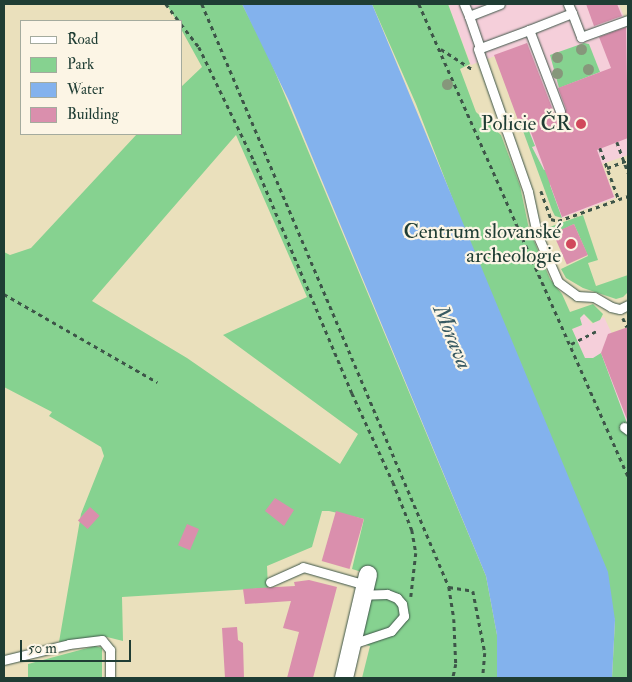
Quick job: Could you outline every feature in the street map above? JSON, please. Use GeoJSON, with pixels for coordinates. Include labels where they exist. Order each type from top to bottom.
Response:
{"type":"FeatureCollection","features":[{"type":"Feature","properties":{"kind":"street"},"geometry":{"type":"LineString","coordinates":[[344,678],[366,585]]}},
{"type":"Feature","properties":{"kind":"lane"},"geometry":{"type":"LineString","coordinates":[[464,4],[528,192],[537,234],[558,282],[571,293],[594,297],[611,307],[620,309],[628,305]]}},
{"type":"Feature","properties":{"kind":"lane"},"geometry":{"type":"LineString","coordinates":[[469,16],[500,4]]}},
{"type":"Feature","properties":{"kind":"lane"},"geometry":{"type":"LineString","coordinates":[[568,4],[581,37],[628,20]]}},
{"type":"Feature","properties":{"kind":"lane"},"geometry":{"type":"LineString","coordinates":[[480,48],[572,14]]}},
{"type":"Feature","properties":{"kind":"lane"},"geometry":{"type":"LineString","coordinates":[[529,30],[560,111]]}},
{"type":"Feature","properties":{"kind":"lane"},"geometry":{"type":"LineString","coordinates":[[270,582],[303,567],[366,585],[390,595],[402,604],[404,616],[398,626],[384,634],[352,644]]}},
{"type":"Feature","properties":{"kind":"lane"},"geometry":{"type":"LineString","coordinates":[[4,660],[96,640],[106,643],[110,658],[110,678]]}},
{"type":"Feature","properties":{"kind":"path"},"geometry":{"type":"LineString","coordinates":[[166,4],[178,20]]}},
{"type":"Feature","properties":{"kind":"path"},"geometry":{"type":"LineString","coordinates":[[202,4],[449,587],[454,619],[456,664],[453,678]]}},
{"type":"Feature","properties":{"kind":"path"},"geometry":{"type":"LineString","coordinates":[[419,4],[628,476]]}},
{"type":"Feature","properties":{"kind":"path"},"geometry":{"type":"LineString","coordinates":[[182,25],[199,47],[254,161],[352,393],[394,482],[412,530],[416,553],[411,596],[402,604]]}},
{"type":"Feature","properties":{"kind":"path"},"geometry":{"type":"LineString","coordinates":[[439,47],[463,66],[486,72]]}},
{"type":"Feature","properties":{"kind":"path"},"geometry":{"type":"LineString","coordinates":[[616,142],[628,173]]}},
{"type":"Feature","properties":{"kind":"path"},"geometry":{"type":"LineString","coordinates":[[600,148],[619,200]]}},
{"type":"Feature","properties":{"kind":"path"},"geometry":{"type":"LineString","coordinates":[[607,168],[628,160]]}},
{"type":"Feature","properties":{"kind":"path"},"geometry":{"type":"LineString","coordinates":[[538,183],[551,219],[558,221],[628,196]]}},
{"type":"Feature","properties":{"kind":"path"},"geometry":{"type":"LineString","coordinates":[[4,294],[157,382]]}},
{"type":"Feature","properties":{"kind":"path"},"geometry":{"type":"LineString","coordinates":[[623,317],[627,327]]}},
{"type":"Feature","properties":{"kind":"path"},"geometry":{"type":"LineString","coordinates":[[571,344],[596,331]]}},
{"type":"Feature","properties":{"kind":"path"},"geometry":{"type":"LineString","coordinates":[[449,587],[473,591],[485,653],[483,678]]}},
{"type":"Feature","properties":{"kind":"shaded area"},"geometry":{"type":"Polygon","coordinates":[[[448,4],[619,4],[628,27],[628,155],[602,164],[615,198],[562,218],[555,216],[495,56],[471,65],[448,4]]]}},
{"type":"Feature","properties":{"kind":"shaded area"},"geometry":{"type":"Polygon","coordinates":[[[584,314],[592,324],[604,317],[612,334],[628,329],[628,435],[622,419],[611,423],[572,329],[582,325],[579,318],[584,314]]]}},
{"type":"Feature","properties":{"kind":"green space"},"geometry":{"type":"Polygon","coordinates":[[[166,4],[242,4],[268,55],[486,576],[497,635],[497,678],[362,678],[370,646],[360,643],[375,576],[352,569],[364,519],[329,511],[322,511],[312,547],[267,566],[268,588],[122,597],[123,641],[103,636],[59,642],[81,514],[104,456],[101,447],[49,416],[52,412],[4,387],[4,252],[10,255],[31,248],[136,135],[182,135],[182,86],[202,67],[182,31],[182,20],[176,20],[166,4]],[[236,135],[92,301],[187,358],[340,464],[358,434],[223,335],[307,297],[236,135]]]}},
{"type":"Feature","properties":{"kind":"green space"},"geometry":{"type":"Polygon","coordinates":[[[372,4],[448,4],[470,64],[460,69],[476,112],[501,135],[520,186],[529,229],[550,279],[562,294],[570,312],[593,304],[603,314],[600,320],[593,323],[584,314],[580,318],[582,325],[572,329],[585,358],[593,358],[601,353],[628,426],[628,678],[612,678],[615,620],[416,104],[372,4]]]}},
{"type":"Feature","properties":{"kind":"green space"},"geometry":{"type":"Polygon","coordinates":[[[584,43],[589,44],[600,72],[559,88],[550,55],[584,43]]]}},
{"type":"Feature","properties":{"kind":"green space"},"geometry":{"type":"Polygon","coordinates":[[[531,115],[536,129],[529,131],[535,146],[532,147],[544,170],[550,168],[550,185],[562,218],[555,216],[552,210],[519,120],[531,115]]]}},
{"type":"Feature","properties":{"kind":"green space"},"geometry":{"type":"Polygon","coordinates":[[[583,215],[598,260],[588,263],[596,286],[628,275],[628,292],[623,297],[616,299],[583,288],[566,278],[561,269],[588,256],[574,224],[550,236],[547,228],[583,215]]]}},
{"type":"Feature","properties":{"kind":"green space"},"geometry":{"type":"Polygon","coordinates":[[[95,646],[102,648],[102,678],[28,678],[28,664],[95,646]]]}},
{"type":"Feature","properties":{"kind":"water","name":"Morava"},"geometry":{"type":"Polygon","coordinates":[[[242,4],[372,4],[608,572],[615,620],[612,678],[497,678],[497,635],[486,576],[289,101],[242,4]]]}},
{"type":"Feature","properties":{"kind":"building"},"geometry":{"type":"Polygon","coordinates":[[[586,4],[617,4],[622,16],[594,26],[586,4]]]}},
{"type":"Feature","properties":{"kind":"building","name":"Policie ČR"},"geometry":{"type":"Polygon","coordinates":[[[626,27],[628,138],[597,150],[614,197],[562,217],[526,119],[518,120],[494,55],[527,43],[554,113],[562,117],[566,109],[558,88],[611,68],[599,37],[626,27]]]}},
{"type":"Feature","properties":{"kind":"building","name":"Centrum slovanské archeologie"},"geometry":{"type":"Polygon","coordinates":[[[574,224],[588,255],[567,264],[553,233],[574,224]]]}},
{"type":"Feature","properties":{"kind":"building"},"geometry":{"type":"Polygon","coordinates":[[[628,327],[628,422],[601,353],[608,334],[628,327]]]}},
{"type":"Feature","properties":{"kind":"building"},"geometry":{"type":"Polygon","coordinates":[[[275,498],[294,510],[284,526],[265,511],[275,498]]]}},
{"type":"Feature","properties":{"kind":"building"},"geometry":{"type":"Polygon","coordinates":[[[90,507],[100,516],[88,529],[78,520],[90,507]]]}},
{"type":"Feature","properties":{"kind":"building"},"geometry":{"type":"Polygon","coordinates":[[[336,511],[364,519],[350,569],[322,561],[336,511]]]}},
{"type":"Feature","properties":{"kind":"building"},"geometry":{"type":"Polygon","coordinates":[[[187,524],[199,529],[190,550],[178,545],[187,524]]]}},
{"type":"Feature","properties":{"kind":"building"},"geometry":{"type":"Polygon","coordinates":[[[309,580],[337,587],[313,678],[287,678],[299,632],[283,628],[291,601],[245,604],[243,589],[295,586],[294,582],[309,580]]]}},
{"type":"Feature","properties":{"kind":"building"},"geometry":{"type":"Polygon","coordinates":[[[237,627],[238,640],[243,643],[244,678],[225,678],[222,628],[237,627]]]}},
{"type":"Feature","properties":{"kind":"place","name":"Policie ČR"},"geometry":{"type":"Point","coordinates":[581,124]}},
{"type":"Feature","properties":{"kind":"place","name":"Centrum slovanské archeologie"},"geometry":{"type":"Point","coordinates":[571,244]}}]}
